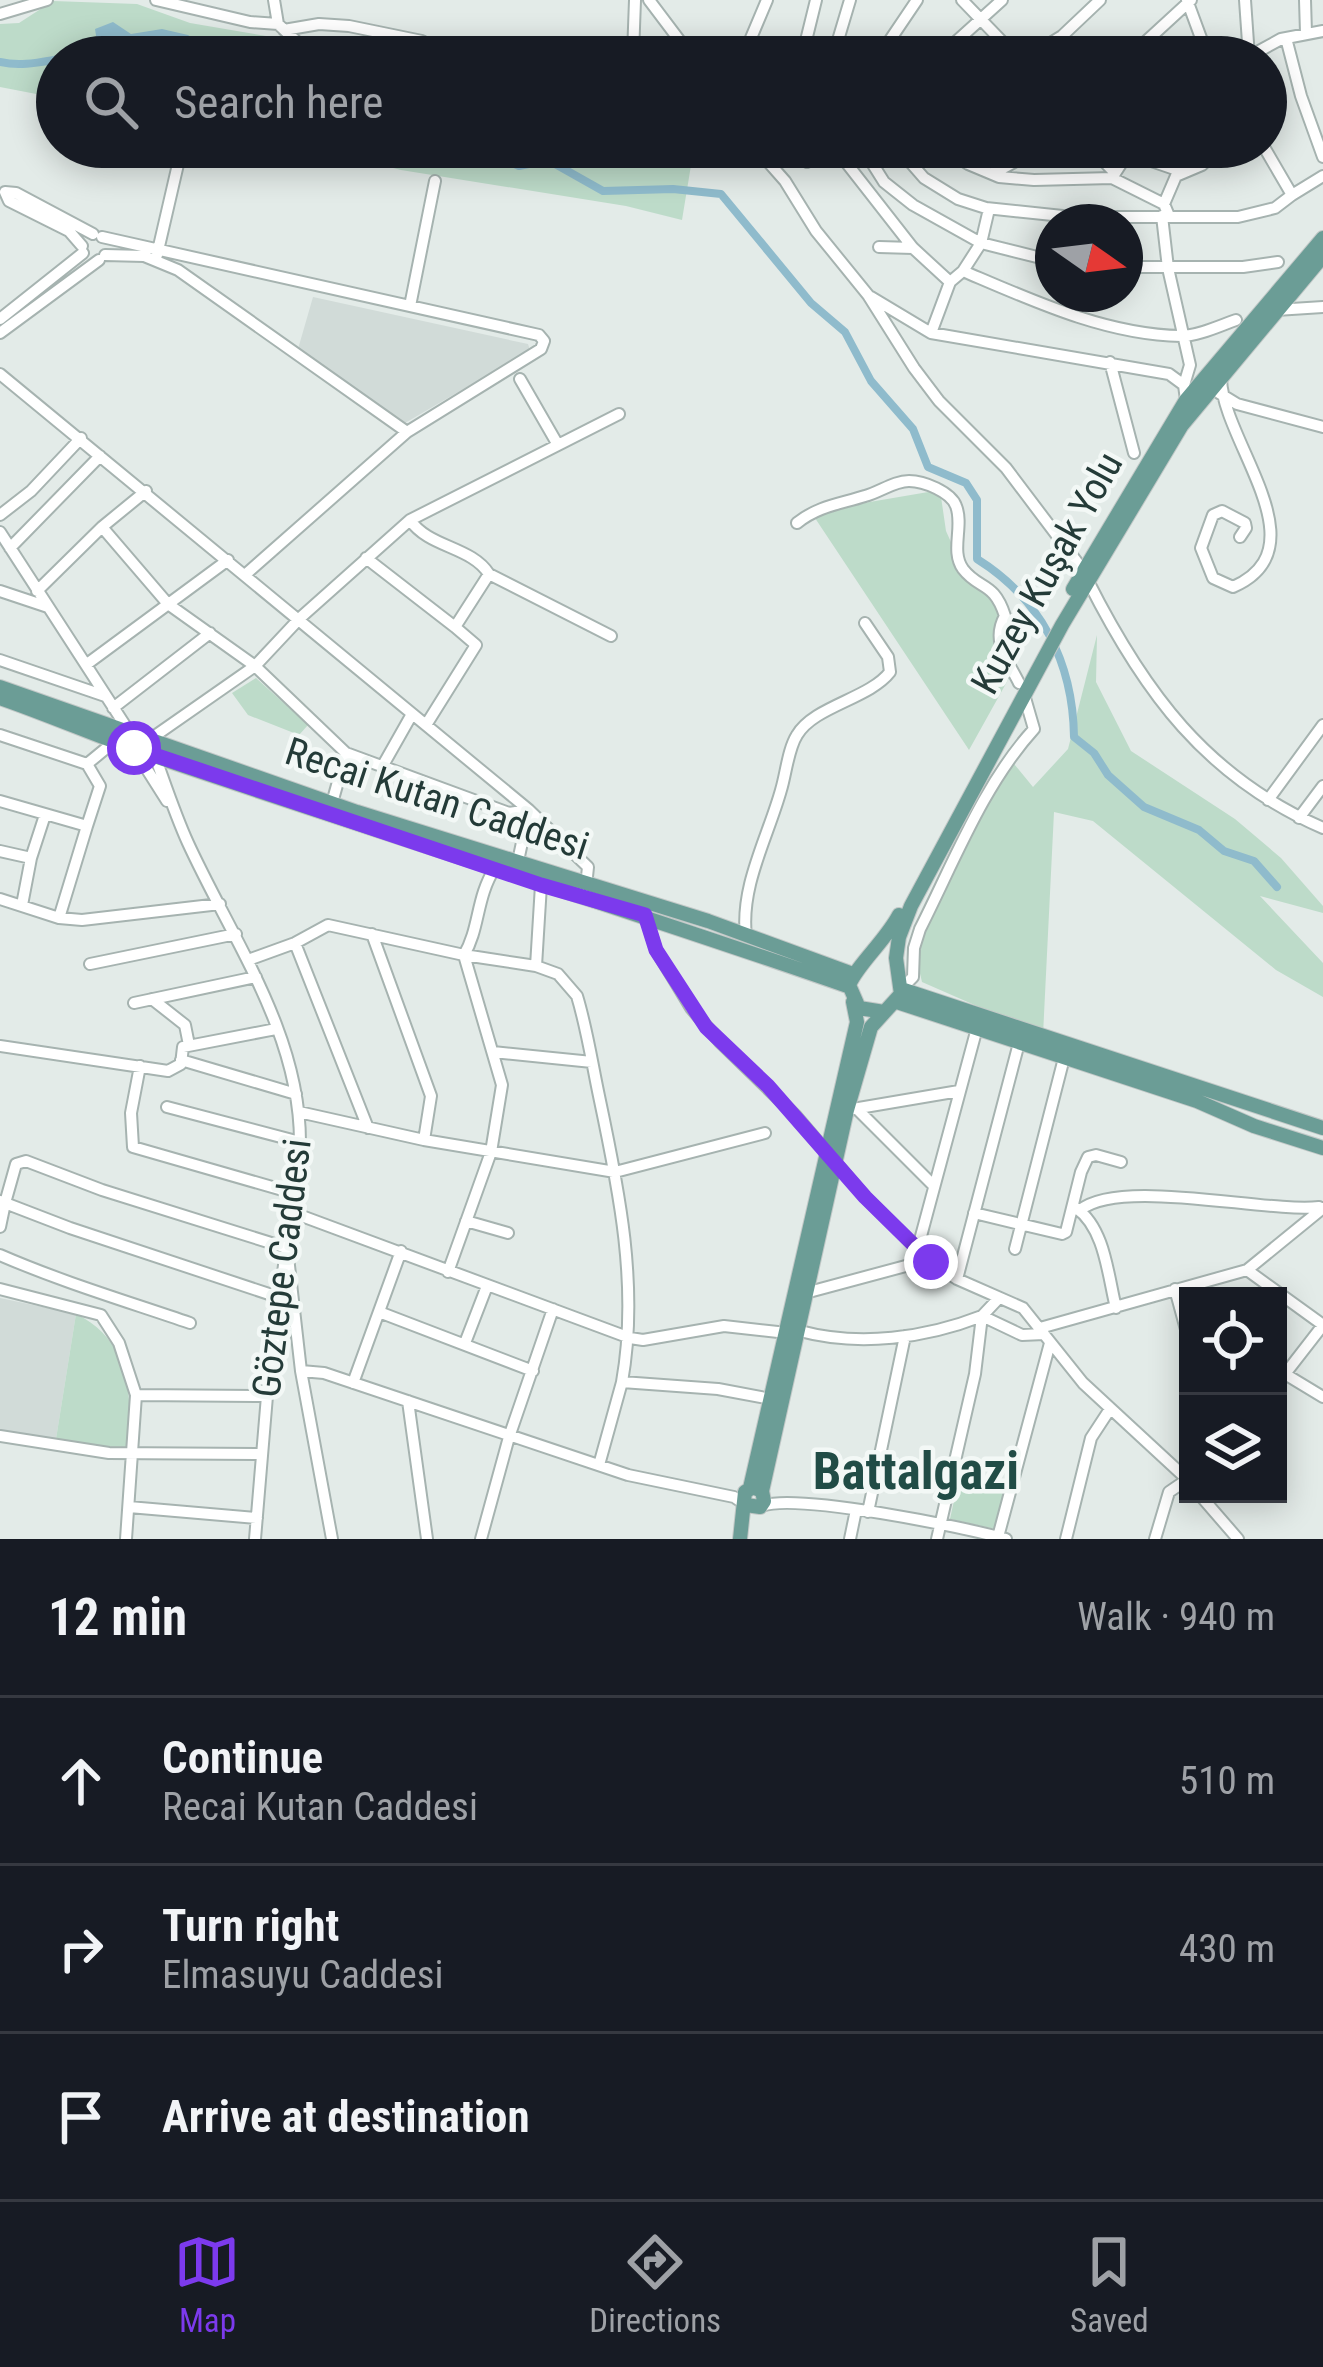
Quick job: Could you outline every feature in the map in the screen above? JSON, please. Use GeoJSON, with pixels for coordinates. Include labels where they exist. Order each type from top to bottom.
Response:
{"type":"FeatureCollection","features":[{"type":"Feature","properties":{"kind":"main road","name":"Kuzey Kuşak Yolu"},"geometry":{"type":"LineString","coordinates":[[754,1499],[771,1399],[809,1292],[857,1022],[855,982],[890,932],[1185,392],[1323,238]]}},
{"type":"Feature","properties":{"kind":"main road","name":"Kuzey Kuşak Yolu"},"geometry":{"type":"LineString","coordinates":[[1086,576],[1182,425],[1215,392],[1221,375],[1323,256]]}},
{"type":"Feature","properties":{"kind":"main road","name":"Kuzey Kuşak Yolu"},"geometry":{"type":"LineString","coordinates":[[744,1539],[831,1160],[852,1110],[871,1027],[895,995],[899,937],[1043,652]]}},
{"type":"Feature","properties":{"kind":"main road","name":"Recai Kutan Caddesi"},"geometry":{"type":"LineString","coordinates":[[0,687],[132,741],[156,756],[541,885],[587,890]]}},
{"type":"Feature","properties":{"kind":"main road","name":"Recai Kutan Caddesi"},"geometry":{"type":"LineString","coordinates":[[0,698],[115,741],[149,740],[518,861],[587,890],[746,936],[855,982]]}},
{"type":"Feature","properties":{"kind":"main road","name":"Recai Kutan Caddesi"},"geometry":{"type":"LineString","coordinates":[[642,907],[855,982]]}},
{"type":"Feature","properties":{"kind":"main road"},"geometry":{"type":"LineString","coordinates":[[895,995],[888,964],[855,982],[867,1012],[895,995],[1323,1128]]}},
{"type":"Feature","properties":{"kind":"main road"},"geometry":{"type":"LineString","coordinates":[[895,995],[976,1028],[1323,1148]]}},
{"type":"Feature","properties":{"kind":"street"},"geometry":{"type":"LineString","coordinates":[[0,14],[24,2],[46,0]]}},
{"type":"Feature","properties":{"kind":"street"},"geometry":{"type":"LineString","coordinates":[[156,0],[281,27],[349,26],[398,36]]}},
{"type":"Feature","properties":{"kind":"street"},"geometry":{"type":"LineString","coordinates":[[274,0],[281,27],[291,36]]}},
{"type":"Feature","properties":{"kind":"street"},"geometry":{"type":"LineString","coordinates":[[633,36],[634,0]]}},
{"type":"Feature","properties":{"kind":"street"},"geometry":{"type":"LineString","coordinates":[[649,0],[674,36]]}},
{"type":"Feature","properties":{"kind":"street"},"geometry":{"type":"LineString","coordinates":[[751,36],[767,0]]}},
{"type":"Feature","properties":{"kind":"street"},"geometry":{"type":"LineString","coordinates":[[807,36],[816,0]]}},
{"type":"Feature","properties":{"kind":"street"},"geometry":{"type":"LineString","coordinates":[[839,36],[850,0]]}},
{"type":"Feature","properties":{"kind":"street"},"geometry":{"type":"LineString","coordinates":[[893,36],[917,0]]}},
{"type":"Feature","properties":{"kind":"street"},"geometry":{"type":"LineString","coordinates":[[962,0],[995,36]]}},
{"type":"Feature","properties":{"kind":"street"},"geometry":{"type":"LineString","coordinates":[[961,36],[1002,0]]}},
{"type":"Feature","properties":{"kind":"street"},"geometry":{"type":"LineString","coordinates":[[1062,36],[1100,0]]}},
{"type":"Feature","properties":{"kind":"street"},"geometry":{"type":"LineString","coordinates":[[1245,0],[1248,36]]}},
{"type":"Feature","properties":{"kind":"street"},"geometry":{"type":"LineString","coordinates":[[1305,0],[1306,33]]}},
{"type":"Feature","properties":{"kind":"street"},"geometry":{"type":"LineString","coordinates":[[1151,36],[1188,1],[1200,36]]}},
{"type":"Feature","properties":{"kind":"street"},"geometry":{"type":"LineString","coordinates":[[1287,38],[1323,31]]}},
{"type":"Feature","properties":{"kind":"street"},"geometry":{"type":"LineString","coordinates":[[1287,42],[1323,157]]}},
{"type":"Feature","properties":{"kind":"street"},"geometry":{"type":"LineString","coordinates":[[157,255],[177,168]]}},
{"type":"Feature","properties":{"kind":"street"},"geometry":{"type":"LineString","coordinates":[[774,168],[939,400],[1006,468],[1086,576],[1131,660],[1175,720],[1211,758],[1268,800],[1323,828]]}},
{"type":"Feature","properties":{"kind":"street"},"geometry":{"type":"LineString","coordinates":[[851,168],[913,248],[950,282]]}},
{"type":"Feature","properties":{"kind":"street"},"geometry":{"type":"LineString","coordinates":[[875,168],[884,182],[913,205],[981,243],[1035,256]]}},
{"type":"Feature","properties":{"kind":"street"},"geometry":{"type":"LineString","coordinates":[[915,168],[958,200],[1072,217],[1165,212],[1238,217],[1275,208],[1323,176]]}},
{"type":"Feature","properties":{"kind":"street"},"geometry":{"type":"LineString","coordinates":[[988,168],[1000,174],[1114,176]]}},
{"type":"Feature","properties":{"kind":"street"},"geometry":{"type":"LineString","coordinates":[[1000,174],[1009,168]]}},
{"type":"Feature","properties":{"kind":"street"},"geometry":{"type":"LineString","coordinates":[[1107,168],[1165,212]]}},
{"type":"Feature","properties":{"kind":"street"},"geometry":{"type":"LineString","coordinates":[[1114,176],[1119,168]]}},
{"type":"Feature","properties":{"kind":"street"},"geometry":{"type":"LineString","coordinates":[[1174,168],[1184,172]]}},
{"type":"Feature","properties":{"kind":"street"},"geometry":{"type":"LineString","coordinates":[[1185,392],[1190,365],[1168,268],[1165,212],[1176,176],[1194,168]]}},
{"type":"Feature","properties":{"kind":"street"},"geometry":{"type":"LineString","coordinates":[[1276,168],[1292,195]]}},
{"type":"Feature","properties":{"kind":"street"},"geometry":{"type":"LineString","coordinates":[[410,306],[435,181]]}},
{"type":"Feature","properties":{"kind":"street"},"geometry":{"type":"LineString","coordinates":[[2,191],[16,193],[98,236],[157,255],[407,432]]}},
{"type":"Feature","properties":{"kind":"street"},"geometry":{"type":"LineString","coordinates":[[2,191],[9,201],[69,231],[88,259],[133,254],[214,262],[539,335],[544,341],[542,349],[407,432],[246,574]]}},
{"type":"Feature","properties":{"kind":"street"},"geometry":{"type":"LineString","coordinates":[[931,333],[950,282],[963,272],[981,243],[989,208]]}},
{"type":"Feature","properties":{"kind":"street"},"geometry":{"type":"LineString","coordinates":[[0,320],[98,236]]}},
{"type":"Feature","properties":{"kind":"street"},"geometry":{"type":"LineString","coordinates":[[0,333],[102,258],[107,244],[98,236]]}},
{"type":"Feature","properties":{"kind":"street"},"geometry":{"type":"LineString","coordinates":[[879,247],[913,248]]}},
{"type":"Feature","properties":{"kind":"street"},"geometry":{"type":"LineString","coordinates":[[199,284],[203,264],[214,262]]}},
{"type":"Feature","properties":{"kind":"street"},"geometry":{"type":"LineString","coordinates":[[1143,267],[1278,262]]}},
{"type":"Feature","properties":{"kind":"street"},"geometry":{"type":"LineString","coordinates":[[963,272],[1094,320],[1186,337],[1235,320]]}},
{"type":"Feature","properties":{"kind":"street"},"geometry":{"type":"LineString","coordinates":[[868,295],[931,333],[1169,374],[1185,392]]}},
{"type":"Feature","properties":{"kind":"street"},"geometry":{"type":"LineString","coordinates":[[1288,296],[1301,309]]}},
{"type":"Feature","properties":{"kind":"street"},"geometry":{"type":"LineString","coordinates":[[1276,310],[1323,307]]}},
{"type":"Feature","properties":{"kind":"street"},"geometry":{"type":"LineString","coordinates":[[1111,362],[1134,453]]}},
{"type":"Feature","properties":{"kind":"street"},"geometry":{"type":"LineString","coordinates":[[0,374],[529,810],[588,867],[587,890]]}},
{"type":"Feature","properties":{"kind":"street"},"geometry":{"type":"LineString","coordinates":[[520,379],[558,445]]}},
{"type":"Feature","properties":{"kind":"street"},"geometry":{"type":"LineString","coordinates":[[1215,392],[1237,404],[1321,423]]}},
{"type":"Feature","properties":{"kind":"street"},"geometry":{"type":"LineString","coordinates":[[1215,392],[1279,500],[1282,538],[1276,557],[1255,577],[1233,587],[1213,578],[1201,548],[1207,525],[1222,511],[1244,523],[1240,537]]}},
{"type":"Feature","properties":{"kind":"street"},"geometry":{"type":"LineString","coordinates":[[149,740],[255,666],[410,520],[619,414]]}},
{"type":"Feature","properties":{"kind":"street"},"geometry":{"type":"LineString","coordinates":[[0,515],[81,438]]}},
{"type":"Feature","properties":{"kind":"street"},"geometry":{"type":"LineString","coordinates":[[10,548],[100,455]]}},
{"type":"Feature","properties":{"kind":"street"},"geometry":{"type":"LineString","coordinates":[[797,523],[811,512],[909,481],[949,495],[958,517],[957,556],[963,569],[984,582],[1001,605],[1005,616],[997,638],[1019,683]]}},
{"type":"Feature","properties":{"kind":"street"},"geometry":{"type":"LineString","coordinates":[[38,591],[146,491]]}},
{"type":"Feature","properties":{"kind":"street"},"geometry":{"type":"LineString","coordinates":[[410,520],[420,535],[482,563],[489,574],[611,636]]}},
{"type":"Feature","properties":{"kind":"street"},"geometry":{"type":"LineString","coordinates":[[102,527],[169,604],[255,666],[346,753],[509,813],[529,810]]}},
{"type":"Feature","properties":{"kind":"street"},"geometry":{"type":"LineString","coordinates":[[0,532],[106,696],[188,842]]}},
{"type":"Feature","properties":{"kind":"street"},"geometry":{"type":"LineString","coordinates":[[366,558],[476,644],[426,725]]}},
{"type":"Feature","properties":{"kind":"street"},"geometry":{"type":"LineString","coordinates":[[86,664],[228,560]]}},
{"type":"Feature","properties":{"kind":"street"},"geometry":{"type":"LineString","coordinates":[[455,627],[489,574]]}},
{"type":"Feature","properties":{"kind":"street"},"geometry":{"type":"LineString","coordinates":[[0,591],[48,607]]}},
{"type":"Feature","properties":{"kind":"street"},"geometry":{"type":"LineString","coordinates":[[746,936],[744,916],[752,877],[797,734],[880,683],[890,671],[888,657],[866,623]]}},
{"type":"Feature","properties":{"kind":"street"},"geometry":{"type":"LineString","coordinates":[[113,708],[210,633]]}},
{"type":"Feature","properties":{"kind":"street"},"geometry":{"type":"LineString","coordinates":[[0,660],[106,696]]}},
{"type":"Feature","properties":{"kind":"street"},"geometry":{"type":"LineString","coordinates":[[895,995],[913,977],[920,929],[976,818],[998,777],[1034,729],[1025,698]]}},
{"type":"Feature","properties":{"kind":"street"},"geometry":{"type":"LineString","coordinates":[[382,766],[412,714]]}},
{"type":"Feature","properties":{"kind":"street"},"geometry":{"type":"LineString","coordinates":[[1268,800],[1323,725]]}},
{"type":"Feature","properties":{"kind":"street"},"geometry":{"type":"LineString","coordinates":[[0,736],[87,764],[100,786],[59,918]]}},
{"type":"Feature","properties":{"kind":"street","name":"Göztepe Caddesi"},"geometry":{"type":"LineString","coordinates":[[149,740],[188,842],[256,977],[299,1112],[300,1142],[278,1297],[255,1539]]}},
{"type":"Feature","properties":{"kind":"street"},"geometry":{"type":"LineString","coordinates":[[87,764],[115,741]]}},
{"type":"Feature","properties":{"kind":"street"},"geometry":{"type":"LineString","coordinates":[[332,803],[346,753]]}},
{"type":"Feature","properties":{"kind":"street"},"geometry":{"type":"LineString","coordinates":[[1299,818],[1323,786]]}},
{"type":"Feature","properties":{"kind":"street"},"geometry":{"type":"LineString","coordinates":[[0,801],[87,826]]}},
{"type":"Feature","properties":{"kind":"street"},"geometry":{"type":"LineString","coordinates":[[518,861],[529,810]]}},
{"type":"Feature","properties":{"kind":"street"},"geometry":{"type":"LineString","coordinates":[[22,905],[45,815]]}},
{"type":"Feature","properties":{"kind":"street"},"geometry":{"type":"LineString","coordinates":[[0,851],[31,858]]}},
{"type":"Feature","properties":{"kind":"street"},"geometry":{"type":"LineString","coordinates":[[448,1271],[491,1152],[502,1085],[464,956],[481,890],[495,868]]}},
{"type":"Feature","properties":{"kind":"street"},"geometry":{"type":"LineString","coordinates":[[536,966],[541,885]]}},
{"type":"Feature","properties":{"kind":"street"},"geometry":{"type":"LineString","coordinates":[[0,899],[59,918],[82,920],[220,904]]}},
{"type":"Feature","properties":{"kind":"street"},"geometry":{"type":"LineString","coordinates":[[642,907],[656,950],[691,1008],[917,1251],[957,1279],[1023,1308],[1110,1408],[1179,1471]]}},
{"type":"Feature","properties":{"kind":"street"},"geometry":{"type":"LineString","coordinates":[[248,960],[328,925],[464,956],[551,969],[577,996],[616,1172],[627,1258],[630,1338],[599,1466]]}},
{"type":"Feature","properties":{"kind":"street"},"geometry":{"type":"LineString","coordinates":[[90,964],[236,934]]}},
{"type":"Feature","properties":{"kind":"street"},"geometry":{"type":"LineString","coordinates":[[372,934],[431,1096],[424,1140]]}},
{"type":"Feature","properties":{"kind":"street"},"geometry":{"type":"LineString","coordinates":[[295,943],[368,1128]]}},
{"type":"Feature","properties":{"kind":"street"},"geometry":{"type":"LineString","coordinates":[[134,1003],[256,977]]}},
{"type":"Feature","properties":{"kind":"street"},"geometry":{"type":"LineString","coordinates":[[152,999],[184,1025],[189,1045]]}},
{"type":"Feature","properties":{"kind":"street"},"geometry":{"type":"LineString","coordinates":[[917,1251],[976,1028]]}},
{"type":"Feature","properties":{"kind":"street"},"geometry":{"type":"LineString","coordinates":[[0,1046],[168,1071],[181,1060],[183,1047],[276,1029]]}},
{"type":"Feature","properties":{"kind":"street"},"geometry":{"type":"LineString","coordinates":[[957,1279],[1019,1043]]}},
{"type":"Feature","properties":{"kind":"street"},"geometry":{"type":"LineString","coordinates":[[493,1052],[592,1062]]}},
{"type":"Feature","properties":{"kind":"street"},"geometry":{"type":"LineString","coordinates":[[1015,1249],[1064,1058]]}},
{"type":"Feature","properties":{"kind":"street"},"geometry":{"type":"LineString","coordinates":[[181,1060],[296,1094]]}},
{"type":"Feature","properties":{"kind":"street"},"geometry":{"type":"LineString","coordinates":[[140,1066],[131,1113],[133,1148],[293,1193]]}},
{"type":"Feature","properties":{"kind":"street"},"geometry":{"type":"LineString","coordinates":[[852,1110],[958,1091]]}},
{"type":"Feature","properties":{"kind":"street"},"geometry":{"type":"LineString","coordinates":[[167,1107],[300,1142]]}},
{"type":"Feature","properties":{"kind":"street"},"geometry":{"type":"LineString","coordinates":[[852,1110],[934,1186]]}},
{"type":"Feature","properties":{"kind":"street"},"geometry":{"type":"LineString","coordinates":[[299,1112],[424,1140],[616,1172],[765,1133]]}},
{"type":"Feature","properties":{"kind":"street"},"geometry":{"type":"LineString","coordinates":[[974,1213],[1063,1234],[1077,1209],[1081,1172],[1088,1157],[1121,1162]]}},
{"type":"Feature","properties":{"kind":"street"},"geometry":{"type":"LineString","coordinates":[[0,1227],[16,1164],[26,1161],[287,1248],[301,1371],[332,1539]]}},
{"type":"Feature","properties":{"kind":"street"},"geometry":{"type":"LineString","coordinates":[[1077,1209],[1092,1201],[1134,1198],[1322,1206]]}},
{"type":"Feature","properties":{"kind":"street"},"geometry":{"type":"LineString","coordinates":[[3,1202],[278,1297]]}},
{"type":"Feature","properties":{"kind":"street"},"geometry":{"type":"LineString","coordinates":[[982,1316],[1022,1335],[1044,1335],[1175,1289],[1246,1270],[1322,1206]]}},
{"type":"Feature","properties":{"kind":"street"},"geometry":{"type":"LineString","coordinates":[[1077,1209],[1097,1232],[1116,1308]]}},
{"type":"Feature","properties":{"kind":"street"},"geometry":{"type":"LineString","coordinates":[[291,1212],[643,1340],[724,1326],[836,1338],[904,1336],[946,1330],[982,1316],[999,1298]]}},
{"type":"Feature","properties":{"kind":"street"},"geometry":{"type":"LineString","coordinates":[[466,1221],[508,1233]]}},
{"type":"Feature","properties":{"kind":"street"},"geometry":{"type":"LineString","coordinates":[[353,1382],[401,1251]]}},
{"type":"Feature","properties":{"kind":"street"},"geometry":{"type":"LineString","coordinates":[[0,1255],[190,1323]]}},
{"type":"Feature","properties":{"kind":"street"},"geometry":{"type":"LineString","coordinates":[[809,1292],[928,1260]]}},
{"type":"Feature","properties":{"kind":"street"},"geometry":{"type":"LineString","coordinates":[[1246,1270],[1323,1325],[1287,1370]]}},
{"type":"Feature","properties":{"kind":"street"},"geometry":{"type":"LineString","coordinates":[[465,1343],[487,1286]]}},
{"type":"Feature","properties":{"kind":"street"},"geometry":{"type":"LineString","coordinates":[[0,1289],[101,1315],[119,1343],[136,1395],[126,1539]]}},
{"type":"Feature","properties":{"kind":"street"},"geometry":{"type":"LineString","coordinates":[[1175,1289],[1179,1303]]}},
{"type":"Feature","properties":{"kind":"street"},"geometry":{"type":"LineString","coordinates":[[79,1307],[94,1292]]}},
{"type":"Feature","properties":{"kind":"street"},"geometry":{"type":"LineString","coordinates":[[481,1539],[509,1437],[553,1309]]}},
{"type":"Feature","properties":{"kind":"street"},"geometry":{"type":"LineString","coordinates":[[379,1312],[532,1371]]}},
{"type":"Feature","properties":{"kind":"street"},"geometry":{"type":"LineString","coordinates":[[937,1539],[975,1374],[982,1316]]}},
{"type":"Feature","properties":{"kind":"street"},"geometry":{"type":"LineString","coordinates":[[301,1371],[325,1372],[599,1466],[754,1499],[862,1511],[1002,1538],[1044,1335]]}},
{"type":"Feature","properties":{"kind":"street"},"geometry":{"type":"LineString","coordinates":[[850,1539],[862,1511],[904,1336]]}},
{"type":"Feature","properties":{"kind":"street"},"geometry":{"type":"LineString","coordinates":[[1287,1381],[1323,1397]]}},
{"type":"Feature","properties":{"kind":"street"},"geometry":{"type":"LineString","coordinates":[[622,1382],[718,1389],[771,1399]]}},
{"type":"Feature","properties":{"kind":"street"},"geometry":{"type":"LineString","coordinates":[[136,1395],[267,1396]]}},
{"type":"Feature","properties":{"kind":"street"},"geometry":{"type":"LineString","coordinates":[[408,1401],[427,1539]]}},
{"type":"Feature","properties":{"kind":"street"},"geometry":{"type":"LineString","coordinates":[[1066,1539],[1091,1438],[1110,1408]]}},
{"type":"Feature","properties":{"kind":"street"},"geometry":{"type":"LineString","coordinates":[[0,1436],[134,1454],[262,1454]]}},
{"type":"Feature","properties":{"kind":"street"},"geometry":{"type":"LineString","coordinates":[[1155,1539],[1169,1492],[1179,1485]]}},
{"type":"Feature","properties":{"kind":"street"},"geometry":{"type":"LineString","coordinates":[[1207,1503],[1238,1539]]}},
{"type":"Feature","properties":{"kind":"street"},"geometry":{"type":"LineString","coordinates":[[129,1507],[257,1518]]}},
{"type":"Feature","properties":{"kind":"shaded area"},"geometry":{"type":"Polygon","coordinates":[[[313,297],[528,344],[530,350],[405,423],[298,349],[313,297]]]}},
{"type":"Feature","properties":{"kind":"shaded area"},"geometry":{"type":"Polygon","coordinates":[[[0,1298],[76,1314],[56,1439],[0,1430],[0,1298]]]}},
{"type":"Feature","properties":{"kind":"green space"},"geometry":{"type":"Polygon","coordinates":[[[53,1],[137,4],[190,23],[266,36],[36,36],[36,94],[0,87],[0,24],[19,23],[53,1]]]}},
{"type":"Feature","properties":{"kind":"green space"},"geometry":{"type":"Polygon","coordinates":[[[393,168],[691,168],[682,220],[626,206],[393,168]]]}},
{"type":"Feature","properties":{"kind":"green space"},"geometry":{"type":"Polygon","coordinates":[[[940,490],[946,531],[963,569],[1001,605],[1013,671],[969,750],[811,512],[940,490]]]}},
{"type":"Feature","properties":{"kind":"green space"},"geometry":{"type":"Polygon","coordinates":[[[1097,635],[1096,682],[1131,751],[1235,819],[1281,858],[1323,906],[1323,913],[1260,896],[1323,963],[1323,997],[1276,970],[1093,821],[1054,812],[1043,1035],[922,982],[914,948],[1010,759],[1033,787],[1068,749],[1097,635]]]}},
{"type":"Feature","properties":{"kind":"green space"},"geometry":{"type":"Polygon","coordinates":[[[256,678],[308,725],[299,735],[248,715],[232,693],[256,678]]]}},
{"type":"Feature","properties":{"kind":"green space"},"geometry":{"type":"Polygon","coordinates":[[[76,1314],[107,1338],[124,1369],[129,1406],[124,1449],[56,1439],[76,1314]]]}},
{"type":"Feature","properties":{"kind":"green space"},"geometry":{"type":"Polygon","coordinates":[[[960,1473],[1005,1488],[995,1529],[950,1519],[960,1473]]]}},
{"type":"Feature","properties":{"kind":"water"},"geometry":{"type":"Polygon","coordinates":[[[113,22],[131,34],[162,29],[190,36],[96,36],[95,29],[113,22]]]}},
{"type":"Feature","properties":{"kind":"waterway"},"geometry":{"type":"LineString","coordinates":[[0,62],[36,62]]}},
{"type":"Feature","properties":{"kind":"waterway"},"geometry":{"type":"LineString","coordinates":[[562,168],[603,191],[673,189],[721,194],[811,303],[845,332],[871,381],[913,429],[928,467],[966,483],[977,500],[977,559],[1019,593],[1049,635],[1067,683],[1074,737],[1144,807],[1199,830],[1224,851],[1254,861],[1277,887]]}},
{"type":"Feature","properties":{"kind":"district","name":"Battalgazi"},"geometry":{"type":"Point","coordinates":[916,1471]}},
{"type":"Feature","properties":{"kind":"route"},"geometry":{"type":"LineString","coordinates":[[134,748],[541,885],[645,915],[656,950],[706,1027],[768,1086],[835,1165],[931,1262]]}}]}
